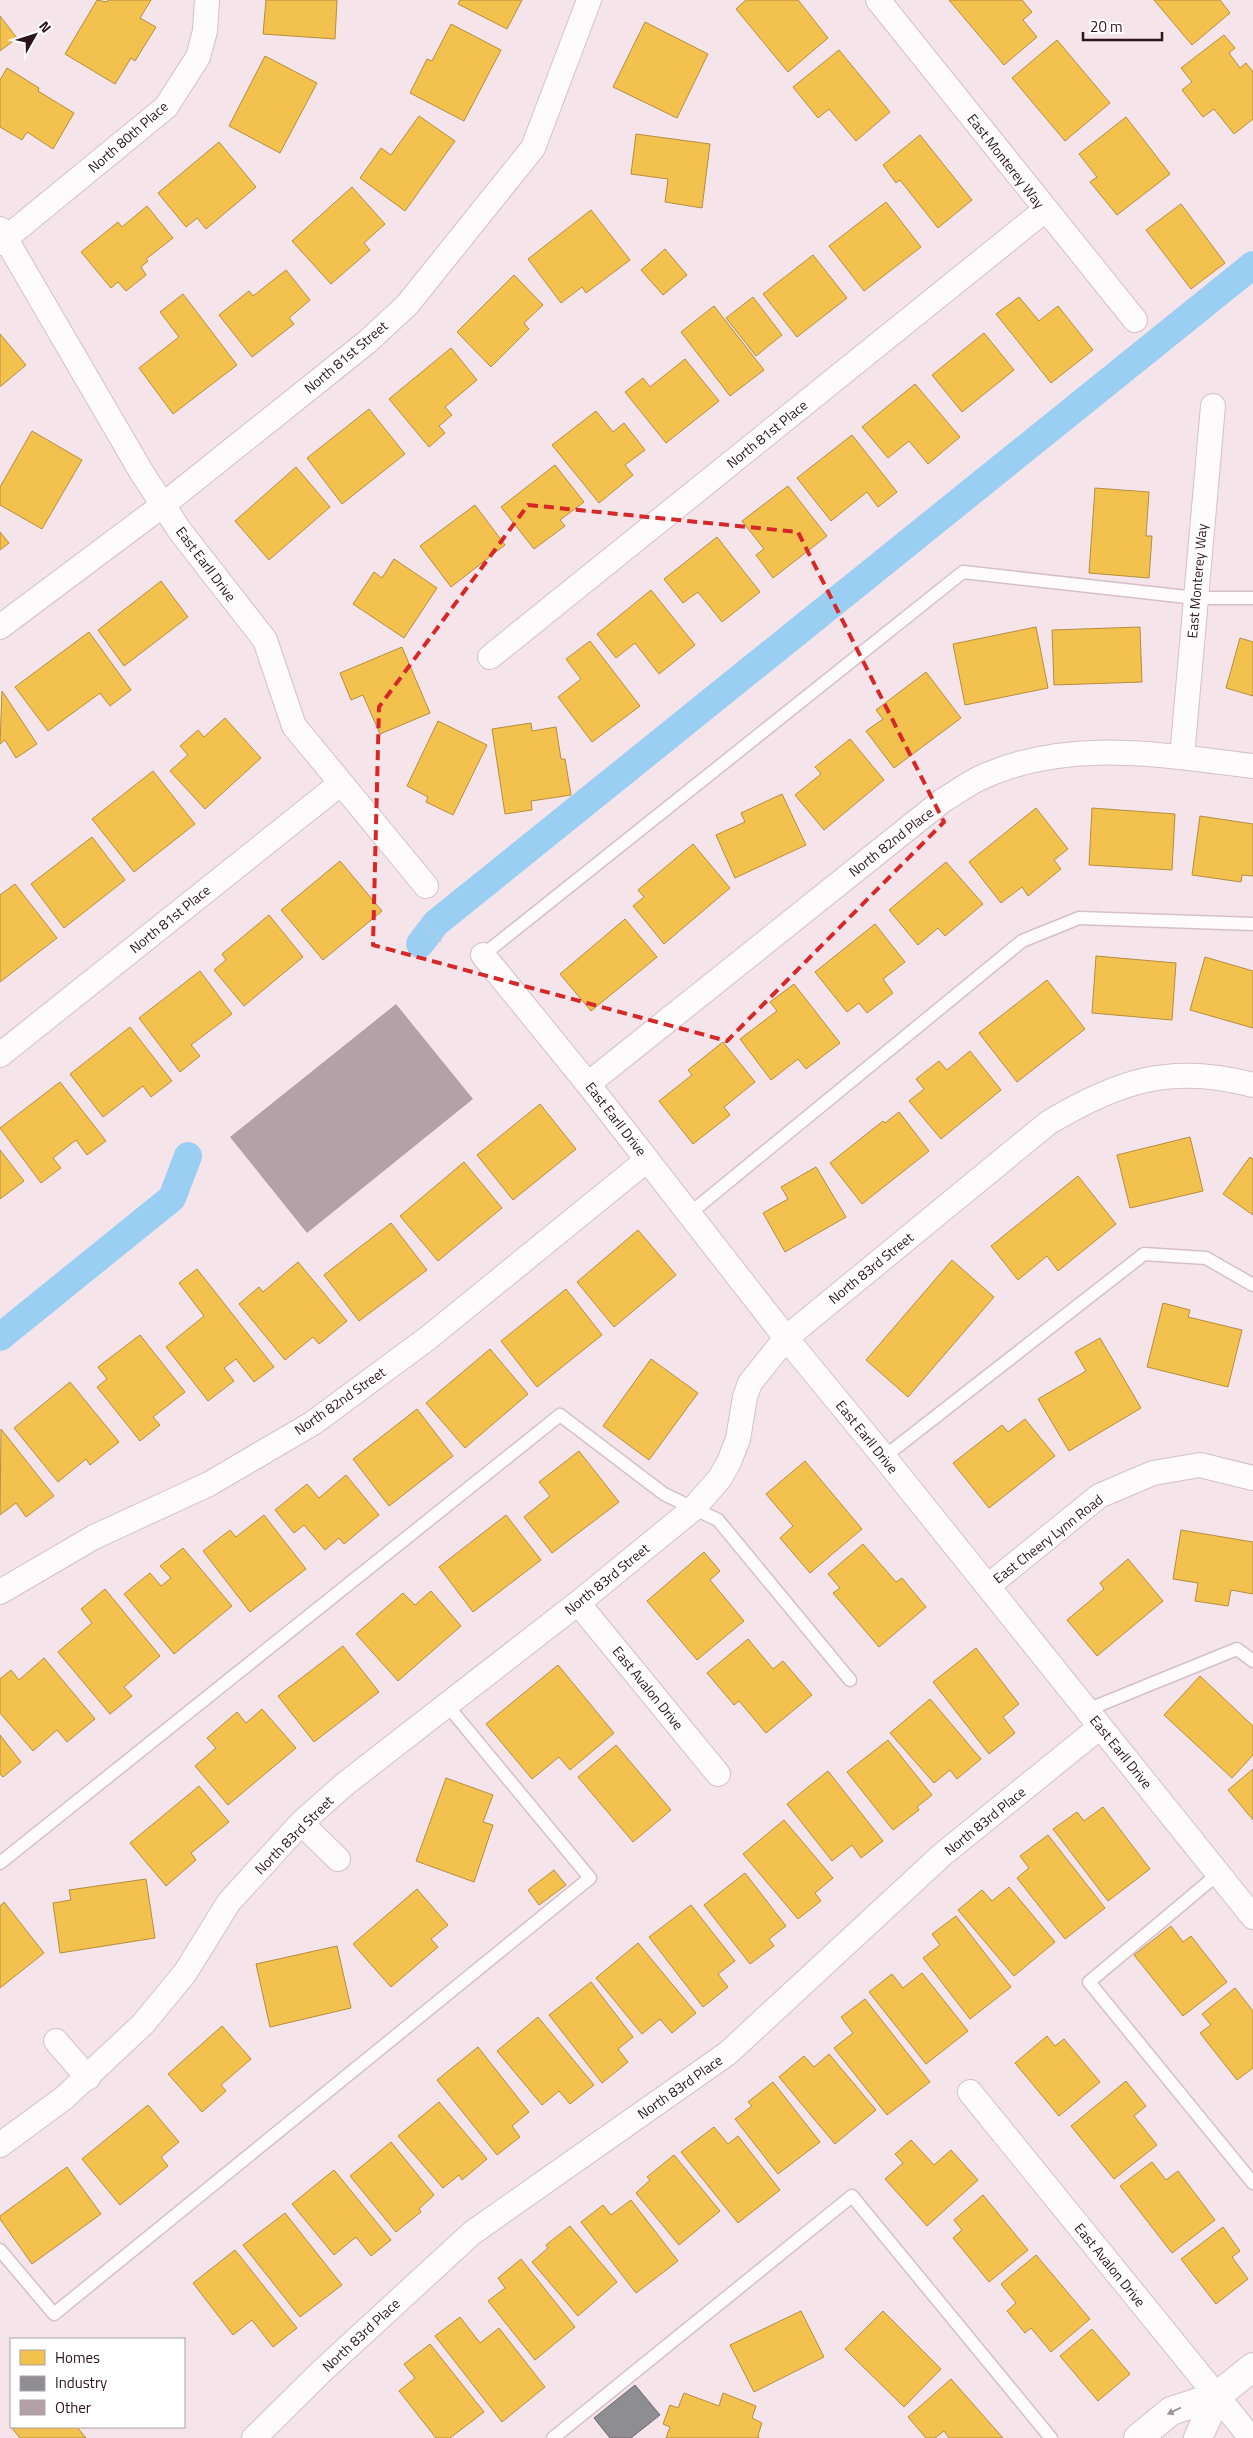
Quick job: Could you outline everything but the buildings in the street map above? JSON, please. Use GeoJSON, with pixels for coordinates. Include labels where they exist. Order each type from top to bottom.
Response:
{"type":"FeatureCollection","features":[{"type":"Feature","properties":{"kind":"street","name":"North 80th Place"},"geometry":{"type":"LineString","coordinates":[[2,237],[166,107],[198,57],[205,31],[208,0]]}},
{"type":"Feature","properties":{"kind":"street","name":"North 81st Street"},"geometry":{"type":"LineString","coordinates":[[0,627],[163,505],[367,342],[407,305],[533,148],[589,0]]}},
{"type":"Feature","properties":{"kind":"street","name":"East Monterey Way"},"geometry":{"type":"LineString","coordinates":[[878,0],[1135,320]]}},
{"type":"Feature","properties":{"kind":"street","name":"North 81st Place"},"geometry":{"type":"LineString","coordinates":[[490,657],[1045,210]]}},
{"type":"Feature","properties":{"kind":"street","name":"East Earll Drive"},"geometry":{"type":"LineString","coordinates":[[2,237],[142,473],[180,531],[265,640],[294,726],[426,886]]}},
{"type":"Feature","properties":{"kind":"street","name":"East Monterey Way"},"geometry":{"type":"LineString","coordinates":[[1182,757],[1213,406]]}},
{"type":"Feature","properties":{"kind":"street","name":"North 82nd Place"},"geometry":{"type":"LineString","coordinates":[[588,1084],[942,801],[978,779],[1015,764],[1060,754],[1113,751],[1253,766]]}},
{"type":"Feature","properties":{"kind":"street","name":"North 81st Place"},"geometry":{"type":"LineString","coordinates":[[0,1055],[341,783]]}},
{"type":"Feature","properties":{"kind":"street","name":"East Earll Drive"},"geometry":{"type":"LineString","coordinates":[[482,955],[588,1084],[786,1338],[884,1457],[1253,1917]]}},
{"type":"Feature","properties":{"kind":"street","name":"North 83rd Street"},"geometry":{"type":"LineString","coordinates":[[0,2145],[36,2120],[88,2078],[143,2024],[185,1973],[229,1902],[301,1823],[344,1784],[578,1603],[693,1509],[720,1478],[729,1462],[738,1439],[745,1397],[750,1383],[786,1338],[1048,1123],[1080,1104],[1115,1088],[1154,1078],[1190,1074],[1230,1079],[1253,1085]]}},
{"type":"Feature","properties":{"kind":"street","name":"North 82nd Street"},"geometry":{"type":"LineString","coordinates":[[0,1592],[94,1537],[209,1484],[313,1424],[428,1338],[647,1160]]}},
{"type":"Feature","properties":{"kind":"street","name":"East Cheery Lynn Road"},"geometry":{"type":"LineString","coordinates":[[988,1586],[1099,1496],[1153,1473],[1200,1465],[1253,1478]]}},
{"type":"Feature","properties":{"kind":"street","name":"East Avalon Drive"},"geometry":{"type":"LineString","coordinates":[[578,1603],[718,1774]]}},
{"type":"Feature","properties":{"kind":"street","name":"North 83rd Place"},"geometry":{"type":"LineString","coordinates":[[254,2438],[322,2371],[472,2233],[728,2053],[943,1854],[1093,1719]]}},
{"type":"Feature","properties":{"kind":"street"},"geometry":{"type":"LineString","coordinates":[[301,1823],[338,1859]]}},
{"type":"Feature","properties":{"kind":"street"},"geometry":{"type":"LineString","coordinates":[[56,2041],[88,2078]]}},
{"type":"Feature","properties":{"kind":"street","name":"East Avalon Drive"},"geometry":{"type":"LineString","coordinates":[[970,2092],[1251,2438]]}},
{"type":"Feature","properties":{"kind":"street"},"geometry":{"type":"LineString","coordinates":[[1138,2438],[1171,2411],[1217,2396],[1253,2367]]}},
{"type":"Feature","properties":{"kind":"street"},"geometry":{"type":"LineString","coordinates":[[1198,2438],[1217,2396]]}},
{"type":"Feature","properties":{"kind":"lane"},"geometry":{"type":"LineString","coordinates":[[482,955],[963,572],[1196,598],[1253,598]]}},
{"type":"Feature","properties":{"kind":"lane"},"geometry":{"type":"LineString","coordinates":[[689,1214],[1022,941],[1080,918],[1253,924]]}},
{"type":"Feature","properties":{"kind":"lane"},"geometry":{"type":"LineString","coordinates":[[884,1457],[1144,1254],[1206,1258],[1253,1286]]}},
{"type":"Feature","properties":{"kind":"lane"},"geometry":{"type":"LineString","coordinates":[[0,1864],[560,1415],[664,1494],[718,1520],[850,1680]]}},
{"type":"Feature","properties":{"kind":"lane"},"geometry":{"type":"LineString","coordinates":[[1093,1719],[1237,1649],[1253,1661]]}},
{"type":"Feature","properties":{"kind":"lane"},"geometry":{"type":"LineString","coordinates":[[0,2250],[54,2314],[590,1878],[447,1705]]}},
{"type":"Feature","properties":{"kind":"lane"},"geometry":{"type":"LineString","coordinates":[[1218,1874],[1089,1982],[1253,2183]]}},
{"type":"Feature","properties":{"kind":"lane"},"geometry":{"type":"LineString","coordinates":[[553,2438],[852,2196],[1051,2438]]}},
{"type":"Feature","properties":{"kind":"path"},"geometry":{"type":"LineString","coordinates":[[424,922],[441,942]]}},
{"type":"Feature","properties":{"kind":"highlighted area"},"geometry":{"type":"Polygon","coordinates":[[[528,505],[798,532],[944,822],[727,1041],[373,945],[379,707],[528,505]]]}},
{"type":"Feature","properties":{"kind":"waterway"},"geometry":{"type":"LineString","coordinates":[[420,944],[436,923],[1253,265]]}},
{"type":"Feature","properties":{"kind":"waterway"},"geometry":{"type":"LineString","coordinates":[[0,1337],[172,1198],[188,1156]]}}]}
